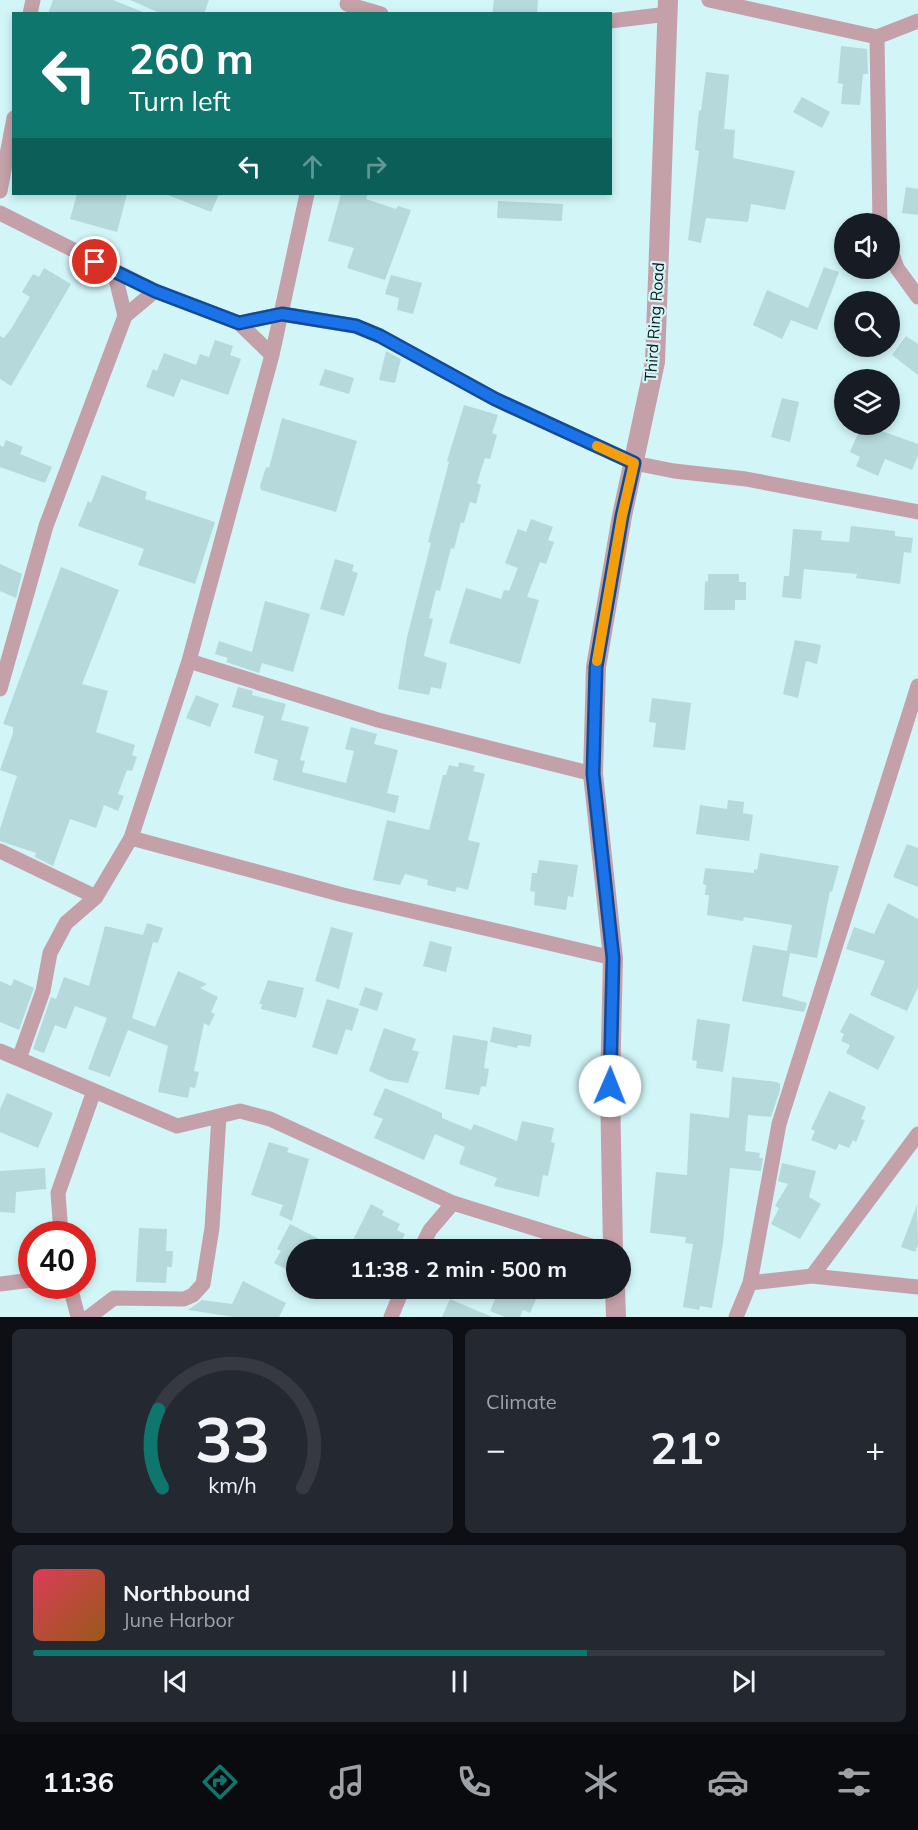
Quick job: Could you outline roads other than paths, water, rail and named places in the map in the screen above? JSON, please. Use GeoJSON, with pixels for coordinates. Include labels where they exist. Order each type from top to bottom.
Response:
{"type":"FeatureCollection","features":[{"type":"Feature","properties":{"kind":"street"},"geometry":{"type":"LineString","coordinates":[[709,0],[877,37],[918,21]]}},
{"type":"Feature","properties":{"kind":"street"},"geometry":{"type":"LineString","coordinates":[[346,6],[372,12]]}},
{"type":"Feature","properties":{"kind":"street"},"geometry":{"type":"LineString","coordinates":[[612,21],[668,7]]}},
{"type":"Feature","properties":{"kind":"street","name":"Third Ring Road"},"geometry":{"type":"LineString","coordinates":[[613,1239],[610,1086],[613,958],[593,774],[596,667],[622,516],[655,362],[668,7]]}},
{"type":"Feature","properties":{"kind":"street"},"geometry":{"type":"LineString","coordinates":[[877,37],[880,213]]}},
{"type":"Feature","properties":{"kind":"street"},"geometry":{"type":"LineString","coordinates":[[0,191],[12,127]]}},
{"type":"Feature","properties":{"kind":"street"},"geometry":{"type":"LineString","coordinates":[[19,1059],[43,991],[50,953],[66,922],[96,897],[131,838],[189,661],[272,355],[307,195]]}},
{"type":"Feature","properties":{"kind":"street"},"geometry":{"type":"LineString","coordinates":[[0,213],[155,291],[239,323],[272,355]]}},
{"type":"Feature","properties":{"kind":"street"},"geometry":{"type":"LineString","coordinates":[[114,271],[125,316]]}},
{"type":"Feature","properties":{"kind":"street"},"geometry":{"type":"LineString","coordinates":[[900,272],[918,297]]}},
{"type":"Feature","properties":{"kind":"street"},"geometry":{"type":"LineString","coordinates":[[0,689],[6,677],[46,526],[125,316],[155,291]]}},
{"type":"Feature","properties":{"kind":"street"},"geometry":{"type":"LineString","coordinates":[[239,323],[282,314],[356,326],[380,336],[495,399],[634,463],[674,471],[746,478],[918,512]]}},
{"type":"Feature","properties":{"kind":"street"},"geometry":{"type":"LineString","coordinates":[[189,661],[378,720],[593,774]]}},
{"type":"Feature","properties":{"kind":"street"},"geometry":{"type":"LineString","coordinates":[[736,1317],[750,1283],[779,1124],[918,686]]}},
{"type":"Feature","properties":{"kind":"street"},"geometry":{"type":"LineString","coordinates":[[131,838],[342,895],[613,958]]}},
{"type":"Feature","properties":{"kind":"street"},"geometry":{"type":"LineString","coordinates":[[0,851],[96,897]]}},
{"type":"Feature","properties":{"kind":"street"},"geometry":{"type":"LineString","coordinates":[[0,1051],[177,1126],[199,1123],[240,1111],[270,1119],[453,1203],[569,1239]]}},
{"type":"Feature","properties":{"kind":"street"},"geometry":{"type":"LineString","coordinates":[[60,1221],[58,1193],[94,1091]]}},
{"type":"Feature","properties":{"kind":"street"},"geometry":{"type":"LineString","coordinates":[[89,1317],[114,1298],[184,1299],[193,1295],[203,1284],[212,1228],[219,1116]]}},
{"type":"Feature","properties":{"kind":"street"},"geometry":{"type":"LineString","coordinates":[[812,1276],[918,1134]]}},
{"type":"Feature","properties":{"kind":"street"},"geometry":{"type":"LineString","coordinates":[[426,1239],[430,1230],[453,1203]]}},
{"type":"Feature","properties":{"kind":"street"},"geometry":{"type":"LineString","coordinates":[[750,1283],[812,1276],[918,1287]]}},
{"type":"Feature","properties":{"kind":"street"},"geometry":{"type":"LineString","coordinates":[[0,1284],[18,1282]]}},
{"type":"Feature","properties":{"kind":"street"},"geometry":{"type":"LineString","coordinates":[[73,1299],[78,1317]]}},
{"type":"Feature","properties":{"kind":"street"},"geometry":{"type":"LineString","coordinates":[[391,1317],[398,1299]]}},
{"type":"Feature","properties":{"kind":"street"},"geometry":{"type":"LineString","coordinates":[[615,1299],[616,1317]]}}]}
